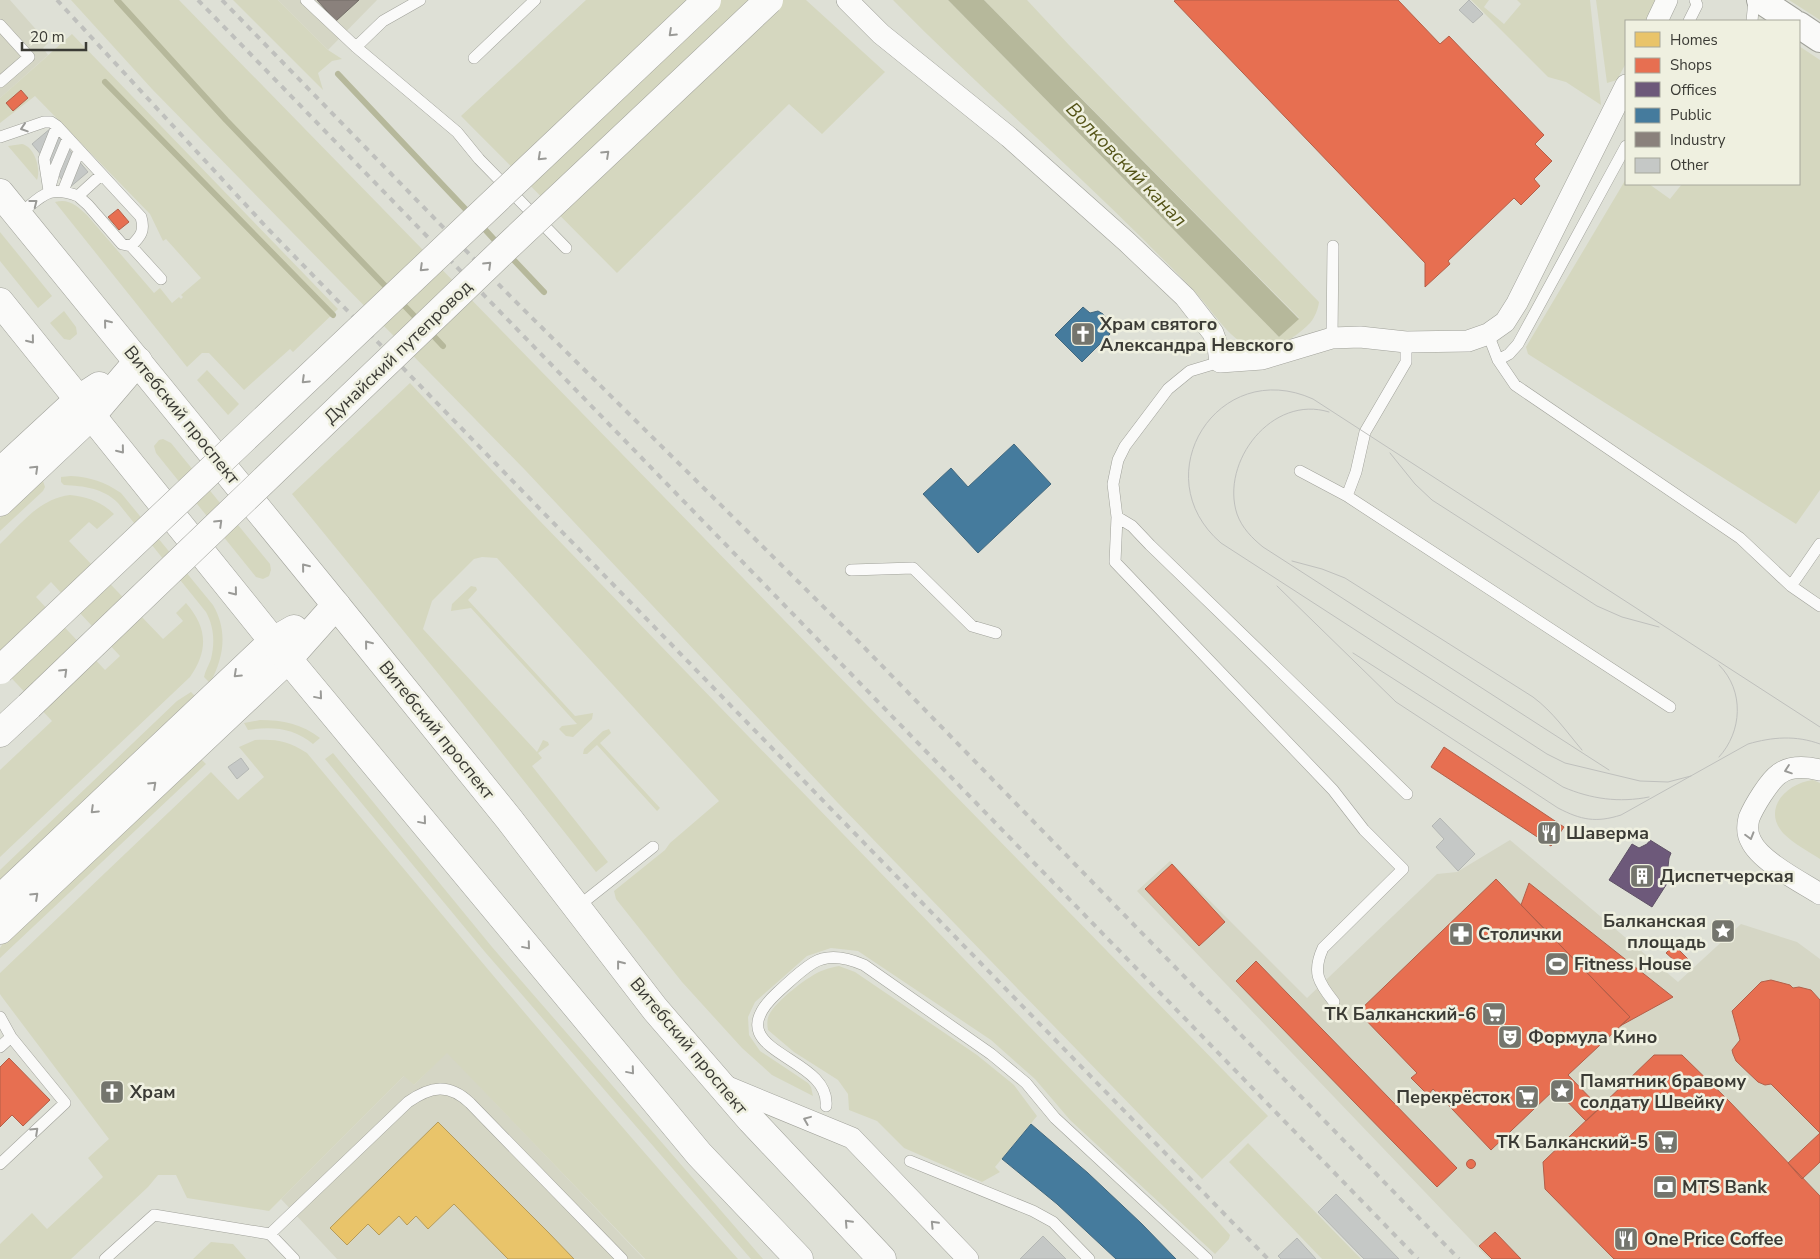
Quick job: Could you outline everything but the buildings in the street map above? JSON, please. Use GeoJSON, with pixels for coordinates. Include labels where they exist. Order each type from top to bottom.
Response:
{"type":"FeatureCollection","features":[{"type":"Feature","properties":{"kind":"main road"},"geometry":{"type":"LineString","coordinates":[[0,670],[707,0]]}},
{"type":"Feature","properties":{"kind":"main road","name":"Дунайский путепровод"},"geometry":{"type":"LineString","coordinates":[[0,733],[508,246],[769,0]]}},
{"type":"Feature","properties":{"kind":"main road","name":"Витебский проспект"},"geometry":{"type":"LineString","coordinates":[[0,193],[502,811],[655,1008],[718,1083],[882,1259]]}},
{"type":"Feature","properties":{"kind":"main road"},"geometry":{"type":"LineString","coordinates":[[0,302],[280,650],[699,1154],[799,1259]]}},
{"type":"Feature","properties":{"kind":"main road"},"geometry":{"type":"LineString","coordinates":[[0,472],[86,407],[138,361]]}},
{"type":"Feature","properties":{"kind":"main road"},"geometry":{"type":"LineString","coordinates":[[0,502],[86,407]]}},
{"type":"Feature","properties":{"kind":"main road"},"geometry":{"type":"LineString","coordinates":[[0,899],[280,650],[336,605]]}},
{"type":"Feature","properties":{"kind":"main road"},"geometry":{"type":"LineString","coordinates":[[0,930],[280,650]]}},
{"type":"Feature","properties":{"kind":"street"},"geometry":{"type":"LineString","coordinates":[[848,0],[881,34],[1010,137],[1179,291],[1213,333],[1218,347],[1220,362],[1262,359],[1332,338],[1360,337],[1406,342],[1468,341],[1488,334],[1505,322],[1517,303],[1625,86]]}},
{"type":"Feature","properties":{"kind":"street"},"geometry":{"type":"LineString","coordinates":[[1657,20],[1667,0]]}},
{"type":"Feature","properties":{"kind":"street"},"geometry":{"type":"LineString","coordinates":[[1760,0],[1790,20]]}},
{"type":"Feature","properties":{"kind":"street"},"geometry":{"type":"LineString","coordinates":[[1800,27],[1820,39]]}},
{"type":"Feature","properties":{"kind":"street"},"geometry":{"type":"LineString","coordinates":[[1820,770],[1808,767],[1794,768],[1779,773],[1764,792],[1749,818],[1747,830],[1750,840],[1762,856],[1820,894]]}},
{"type":"Feature","properties":{"kind":"street"},"geometry":{"type":"LineString","coordinates":[[718,1083],[852,1138],[968,1259]]}},
{"type":"Feature","properties":{"kind":"lane"},"geometry":{"type":"LineString","coordinates":[[306,0],[356,48],[457,132],[478,159],[566,248]]}},
{"type":"Feature","properties":{"kind":"lane"},"geometry":{"type":"LineString","coordinates":[[356,48],[383,21],[420,0]]}},
{"type":"Feature","properties":{"kind":"lane"},"geometry":{"type":"LineString","coordinates":[[474,58],[535,0]]}},
{"type":"Feature","properties":{"kind":"lane"},"geometry":{"type":"LineString","coordinates":[[1690,20],[1697,5],[1695,0]]}},
{"type":"Feature","properties":{"kind":"lane"},"geometry":{"type":"LineString","coordinates":[[1752,20],[1754,0]]}},
{"type":"Feature","properties":{"kind":"lane"},"geometry":{"type":"LineString","coordinates":[[0,25],[29,57],[0,82]]}},
{"type":"Feature","properties":{"kind":"lane"},"geometry":{"type":"LineString","coordinates":[[0,137],[44,122],[51,122],[57,126],[141,217],[143,230],[141,236],[131,246]]}},
{"type":"Feature","properties":{"kind":"lane"},"geometry":{"type":"LineString","coordinates":[[49,191],[44,159],[57,126]]}},
{"type":"Feature","properties":{"kind":"lane"},"geometry":{"type":"LineString","coordinates":[[18,215],[49,191],[55,169],[68,138]]}},
{"type":"Feature","properties":{"kind":"lane"},"geometry":{"type":"LineString","coordinates":[[1498,360],[1510,354],[1518,344],[1625,148]]}},
{"type":"Feature","properties":{"kind":"lane"},"geometry":{"type":"LineString","coordinates":[[64,191],[79,151]]}},
{"type":"Feature","properties":{"kind":"lane"},"geometry":{"type":"LineString","coordinates":[[78,196],[101,175]]}},
{"type":"Feature","properties":{"kind":"lane"},"geometry":{"type":"LineString","coordinates":[[49,191],[64,191],[78,196],[122,244],[131,246],[161,279]]}},
{"type":"Feature","properties":{"kind":"lane"},"geometry":{"type":"LineString","coordinates":[[1332,338],[1333,246]]}},
{"type":"Feature","properties":{"kind":"lane"},"geometry":{"type":"LineString","coordinates":[[1488,334],[1498,360],[1515,385],[1740,538],[1791,586],[1820,606]]}},
{"type":"Feature","properties":{"kind":"lane"},"geometry":{"type":"LineString","coordinates":[[1347,496],[1356,472],[1365,432],[1406,362],[1406,342]]}},
{"type":"Feature","properties":{"kind":"lane"},"geometry":{"type":"LineString","coordinates":[[1220,362],[1190,371],[1168,389],[1125,446],[1118,460],[1113,484],[1117,517],[1115,562],[1333,790],[1364,830],[1403,869],[1323,948],[1317,959],[1316,973],[1322,987],[1334,1002]]}},
{"type":"Feature","properties":{"kind":"lane"},"geometry":{"type":"LineString","coordinates":[[1300,471],[1347,496],[1670,707]]}},
{"type":"Feature","properties":{"kind":"lane"},"geometry":{"type":"LineString","coordinates":[[1117,517],[1132,526],[1407,794]]}},
{"type":"Feature","properties":{"kind":"lane"},"geometry":{"type":"LineString","coordinates":[[1791,586],[1820,544]]}},
{"type":"Feature","properties":{"kind":"lane"},"geometry":{"type":"LineString","coordinates":[[851,570],[913,568],[972,626],[996,633]]}},
{"type":"Feature","properties":{"kind":"lane"},"geometry":{"type":"LineString","coordinates":[[576,908],[653,847]]}},
{"type":"Feature","properties":{"kind":"lane"},"geometry":{"type":"LineString","coordinates":[[826,1106],[827,1099],[824,1092],[814,1079],[767,1044],[759,1034],[756,1025],[759,1013],[765,1004],[794,977],[814,962],[825,958],[849,958],[864,965],[991,1054],[1026,1082],[1055,1118],[1207,1259]]}},
{"type":"Feature","properties":{"kind":"lane"},"geometry":{"type":"LineString","coordinates":[[0,1017],[11,1037],[65,1103],[0,1164]]}},
{"type":"Feature","properties":{"kind":"lane"},"geometry":{"type":"LineString","coordinates":[[0,1047],[11,1037]]}},
{"type":"Feature","properties":{"kind":"lane"},"geometry":{"type":"LineString","coordinates":[[270,1234],[408,1102],[422,1092],[436,1088],[460,1094],[465,1098],[622,1259]]}},
{"type":"Feature","properties":{"kind":"lane"},"geometry":{"type":"LineString","coordinates":[[910,1161],[1033,1211],[1053,1222],[1089,1259]]}},
{"type":"Feature","properties":{"kind":"lane"},"geometry":{"type":"LineString","coordinates":[[105,1259],[154,1215],[270,1234],[294,1259]]}},
{"type":"Feature","properties":{"kind":"shaded area"},"geometry":{"type":"Polygon","coordinates":[[[0,0],[10,0],[48,43],[43,48],[48,55],[0,98],[0,0]]]}},
{"type":"Feature","properties":{"kind":"shaded area"},"geometry":{"type":"Polygon","coordinates":[[[71,0],[179,0],[1268,1116],[1202,1179],[837,802],[526,471],[152,89],[71,0]]]}},
{"type":"Feature","properties":{"kind":"shaded area"},"geometry":{"type":"Polygon","coordinates":[[[233,0],[278,0],[328,50],[342,59],[332,61],[318,73],[323,90],[233,0]]]}},
{"type":"Feature","properties":{"kind":"shaded area"},"geometry":{"type":"Polygon","coordinates":[[[278,0],[377,0],[328,50],[278,0]]]}},
{"type":"Feature","properties":{"kind":"shaded area"},"geometry":{"type":"Polygon","coordinates":[[[586,0],[806,0],[885,72],[822,134],[789,104],[617,273],[461,116],[586,0]]]}},
{"type":"Feature","properties":{"kind":"shaded area"},"geometry":{"type":"Polygon","coordinates":[[[893,0],[948,0],[1279,337],[1299,318],[984,0],[1027,0],[1319,302],[1316,313],[1310,323],[1291,339],[1266,350],[1251,348],[1242,343],[1227,330],[1202,299],[1145,241],[893,0]]]}},
{"type":"Feature","properties":{"kind":"shaded area"},"geometry":{"type":"Polygon","coordinates":[[[1471,0],[1489,0],[1484,7],[1504,24],[1521,4],[1517,0],[1590,0],[1601,105],[1566,82],[1548,77],[1471,0]]]}},
{"type":"Feature","properties":{"kind":"shaded area"},"geometry":{"type":"Polygon","coordinates":[[[1596,0],[1657,0],[1647,20],[1625,20],[1625,65],[1617,80],[1607,83],[1596,0]]]}},
{"type":"Feature","properties":{"kind":"shaded area"},"geometry":{"type":"Polygon","coordinates":[[[1789,0],[1820,0],[1820,20],[1789,0]]]}},
{"type":"Feature","properties":{"kind":"shaded area"},"geometry":{"type":"Polygon","coordinates":[[[72,34],[338,309],[293,352],[290,349],[244,390],[209,353],[202,353],[187,367],[55,202],[69,202],[87,215],[154,293],[160,288],[172,303],[179,297],[181,299],[183,297],[181,295],[201,278],[166,239],[163,241],[150,214],[35,96],[0,123],[0,98],[72,34]]]}},
{"type":"Feature","properties":{"kind":"shaded area"},"geometry":{"type":"Polygon","coordinates":[[[1800,47],[1820,60],[1820,490],[1796,524],[1528,354],[1526,347],[1625,181],[1625,185],[1650,185],[1670,199],[1681,185],[1800,185],[1800,47]]]}},
{"type":"Feature","properties":{"kind":"shaded area"},"geometry":{"type":"Polygon","coordinates":[[[22,144],[27,146],[34,154],[38,170],[37,180],[8,146],[22,144]]]}},
{"type":"Feature","properties":{"kind":"shaded area"},"geometry":{"type":"Polygon","coordinates":[[[0,232],[52,296],[38,308],[0,261],[0,232]]]}},
{"type":"Feature","properties":{"kind":"shaded area"},"geometry":{"type":"Polygon","coordinates":[[[64,311],[76,327],[77,334],[70,340],[64,339],[50,323],[64,311]]]}},
{"type":"Feature","properties":{"kind":"shaded area"},"geometry":{"type":"Polygon","coordinates":[[[207,370],[239,404],[228,415],[197,380],[207,370]]]}},
{"type":"Feature","properties":{"kind":"shaded area"},"geometry":{"type":"Polygon","coordinates":[[[410,383],[537,518],[1212,1215],[1230,1235],[1229,1239],[1215,1254],[1070,1120],[1035,1079],[991,1040],[858,951],[831,948],[807,956],[755,1002],[748,1017],[749,1035],[760,1051],[808,1083],[813,1096],[772,1075],[742,1048],[682,982],[616,899],[614,891],[665,850],[670,843],[719,801],[497,558],[482,557],[474,559],[432,601],[423,629],[537,752],[543,740],[548,742],[549,745],[538,753],[542,758],[532,766],[608,862],[596,872],[463,704],[292,494],[410,383]]]}},
{"type":"Feature","properties":{"kind":"shaded area"},"geometry":{"type":"Polygon","coordinates":[[[163,439],[171,443],[270,564],[269,576],[263,579],[256,577],[156,453],[154,446],[159,440],[163,439]]]}},
{"type":"Feature","properties":{"kind":"shaded area"},"geometry":{"type":"Polygon","coordinates":[[[71,476],[97,481],[121,493],[213,605],[221,624],[222,644],[218,664],[210,683],[204,677],[211,659],[213,635],[211,623],[206,612],[118,503],[100,491],[86,487],[64,485],[61,482],[61,477],[71,476]]]}},
{"type":"Feature","properties":{"kind":"shaded area"},"geometry":{"type":"Polygon","coordinates":[[[43,481],[45,487],[43,491],[0,531],[0,518],[32,488],[43,481]]]}},
{"type":"Feature","properties":{"kind":"shaded area"},"geometry":{"type":"Polygon","coordinates":[[[70,495],[88,498],[104,506],[114,514],[97,529],[89,522],[69,541],[163,639],[183,621],[176,613],[186,603],[202,630],[203,648],[190,677],[0,857],[0,770],[52,721],[0,666],[0,544],[32,513],[49,501],[70,495]],[[51,582],[36,597],[105,670],[120,656],[51,582]]]}},
{"type":"Feature","properties":{"kind":"shaded area"},"geometry":{"type":"Polygon","coordinates":[[[471,586],[476,587],[477,590],[468,600],[575,716],[593,713],[592,719],[573,737],[566,736],[559,729],[562,726],[577,724],[471,608],[451,611],[452,604],[471,586]]]}},
{"type":"Feature","properties":{"kind":"shaded area"},"geometry":{"type":"Polygon","coordinates":[[[191,692],[196,697],[0,884],[0,870],[177,701],[191,692]]]}},
{"type":"Feature","properties":{"kind":"shaded area"},"geometry":{"type":"Polygon","coordinates":[[[260,720],[292,724],[306,729],[320,738],[313,744],[290,731],[274,728],[248,730],[244,723],[260,720]]]}},
{"type":"Feature","properties":{"kind":"shaded area"},"geometry":{"type":"Polygon","coordinates":[[[609,729],[611,733],[600,743],[660,808],[657,811],[597,745],[587,754],[583,754],[584,749],[603,731],[609,729]]]}},
{"type":"Feature","properties":{"kind":"shaded area"},"geometry":{"type":"Polygon","coordinates":[[[255,740],[282,742],[307,753],[574,1071],[738,1259],[645,1259],[447,1053],[414,1085],[404,1076],[269,1211],[187,1198],[176,1175],[158,1175],[148,1187],[71,1259],[0,1259],[0,1244],[32,1213],[47,1229],[103,1177],[88,1158],[109,1139],[0,994],[0,973],[211,772],[238,800],[264,777],[239,747],[255,740]]]}},
{"type":"Feature","properties":{"kind":"shaded area"},"geometry":{"type":"Polygon","coordinates":[[[333,753],[492,947],[763,1259],[751,1259],[485,952],[325,759],[333,753]]]}},
{"type":"Feature","properties":{"kind":"shaded area"},"geometry":{"type":"Polygon","coordinates":[[[199,757],[206,764],[0,958],[0,948],[4,942],[199,757]]]}},
{"type":"Feature","properties":{"kind":"shaded area"},"geometry":{"type":"Polygon","coordinates":[[[1813,780],[1820,783],[1820,859],[1784,834],[1775,816],[1776,807],[1786,792],[1803,782],[1813,780]]]}},
{"type":"Feature","properties":{"kind":"shaded area"},"geometry":{"type":"Polygon","coordinates":[[[1510,840],[1678,982],[1741,924],[1797,942],[1820,959],[1820,1259],[1489,1259],[1137,891],[1170,861],[1307,998],[1437,874],[1457,872],[1510,840]]]}},
{"type":"Feature","properties":{"kind":"shaded area"},"geometry":{"type":"Polygon","coordinates":[[[839,966],[855,972],[977,1055],[1014,1085],[1037,1116],[995,1167],[1000,1172],[982,1182],[904,1148],[877,1121],[849,1110],[848,1094],[838,1080],[794,1052],[768,1030],[767,1022],[769,1015],[785,996],[818,973],[839,966]]]}},
{"type":"Feature","properties":{"kind":"shaded area"},"geometry":{"type":"Polygon","coordinates":[[[447,1052],[644,1259],[337,1259],[281,1199],[405,1075],[414,1085],[447,1052]]]}},
{"type":"Feature","properties":{"kind":"shaded area"},"geometry":{"type":"Polygon","coordinates":[[[1248,1143],[1361,1259],[1322,1259],[1229,1162],[1248,1143]]]}},
{"type":"Feature","properties":{"kind":"shaded area"},"geometry":{"type":"Polygon","coordinates":[[[211,1242],[233,1244],[246,1259],[193,1259],[211,1242]]]}},
{"type":"Feature","properties":{"kind":"water","name":"Волковский канал"},"geometry":{"type":"Polygon","coordinates":[[[948,0],[984,0],[1299,319],[1279,337],[948,0]]]}},
{"type":"Feature","properties":{"kind":"waterway"},"geometry":{"type":"LineString","coordinates":[[117,0],[226,120],[390,291]]}},
{"type":"Feature","properties":{"kind":"waterway"},"geometry":{"type":"LineString","coordinates":[[338,74],[471,215]]}},
{"type":"Feature","properties":{"kind":"waterway"},"geometry":{"type":"LineString","coordinates":[[105,82],[333,315]]}},
{"type":"Feature","properties":{"kind":"waterway"},"geometry":{"type":"LineString","coordinates":[[480,224],[500,246]]}},
{"type":"Feature","properties":{"kind":"waterway"},"geometry":{"type":"LineString","coordinates":[[509,255],[544,292]]}},
{"type":"Feature","properties":{"kind":"waterway"},"geometry":{"type":"LineString","coordinates":[[399,300],[419,321]]}},
{"type":"Feature","properties":{"kind":"waterway"},"geometry":{"type":"LineString","coordinates":[[428,330],[443,346]]}},
{"type":"Feature","properties":{"kind":"tram line"},"geometry":{"type":"LineString","coordinates":[[1691,776],[1668,782],[1640,781],[1565,763],[1547,754],[1221,543],[1199,516],[1189,486],[1191,457],[1202,430],[1222,408],[1248,394],[1279,390],[1313,399],[1820,727]]}},
{"type":"Feature","properties":{"kind":"tram line"},"geometry":{"type":"LineString","coordinates":[[1329,412],[1308,409],[1288,413],[1270,423],[1255,437],[1244,454],[1236,474],[1234,494],[1237,514],[1248,532],[1263,547],[1609,770]]}},
{"type":"Feature","properties":{"kind":"tram line"},"geometry":{"type":"LineString","coordinates":[[1390,453],[1415,484],[1432,500],[1597,606],[1622,617],[1659,627]]}},
{"type":"Feature","properties":{"kind":"tram line"},"geometry":{"type":"LineString","coordinates":[[1292,561],[1322,569],[1345,578],[1533,697],[1553,715],[1582,750]]}},
{"type":"Feature","properties":{"kind":"tram line"},"geometry":{"type":"LineString","coordinates":[[1277,586],[1396,702],[1558,808],[1581,818],[1604,819],[1621,815],[1748,744],[1784,738],[1802,739],[1820,744]]}},
{"type":"Feature","properties":{"kind":"tram line"},"geometry":{"type":"LineString","coordinates":[[1353,653],[1563,787],[1605,799],[1627,800],[1649,797]]}},
{"type":"Feature","properties":{"kind":"tram line"},"geometry":{"type":"LineString","coordinates":[[1719,665],[1733,687],[1737,711],[1736,724],[1732,736],[1727,747],[1719,757]]}},
{"type":"Feature","properties":{"kind":"railway"},"geometry":{"type":"LineString","coordinates":[[57,0],[269,230],[1268,1259]]}},
{"type":"Feature","properties":{"kind":"railway"},"geometry":{"type":"LineString","coordinates":[[198,0],[1418,1259]]}},
{"type":"Feature","properties":{"kind":"railway"},"geometry":{"type":"LineString","coordinates":[[222,0],[511,297],[856,639],[1459,1259]]}},
{"type":"Feature","properties":{"kind":"place","name":"Храм святого Александра Невского"},"geometry":{"type":"Point","coordinates":[1083,334]}},
{"type":"Feature","properties":{"kind":"place","name":"Шаверма"},"geometry":{"type":"Point","coordinates":[1549,833]}},
{"type":"Feature","properties":{"kind":"place","name":"Диспетчерская"},"geometry":{"type":"Point","coordinates":[1642,876]}},
{"type":"Feature","properties":{"kind":"place","name":"Балканская площадь"},"geometry":{"type":"Point","coordinates":[1723,931]}},
{"type":"Feature","properties":{"kind":"place","name":"Столички"},"geometry":{"type":"Point","coordinates":[1461,934]}},
{"type":"Feature","properties":{"kind":"place","name":"Fitness House"},"geometry":{"type":"Point","coordinates":[1557,964]}},
{"type":"Feature","properties":{"kind":"place","name":"ТК Балканский-6"},"geometry":{"type":"Point","coordinates":[1494,1014]}},
{"type":"Feature","properties":{"kind":"place","name":"Формула Кино"},"geometry":{"type":"Point","coordinates":[1510,1037]}},
{"type":"Feature","properties":{"kind":"place","name":"Памятник бравому солдату Швейку"},"geometry":{"type":"Point","coordinates":[1562,1091]}},
{"type":"Feature","properties":{"kind":"place","name":"Храм"},"geometry":{"type":"Point","coordinates":[112,1092]}},
{"type":"Feature","properties":{"kind":"place","name":"Перекрёсток"},"geometry":{"type":"Point","coordinates":[1527,1097]}},
{"type":"Feature","properties":{"kind":"place","name":"ТК Балканский-5"},"geometry":{"type":"Point","coordinates":[1666,1142]}},
{"type":"Feature","properties":{"kind":"place","name":"MTS Bank"},"geometry":{"type":"Point","coordinates":[1665,1187]}},
{"type":"Feature","properties":{"kind":"place","name":"One Price Coffee"},"geometry":{"type":"Point","coordinates":[1626,1239]}}]}
